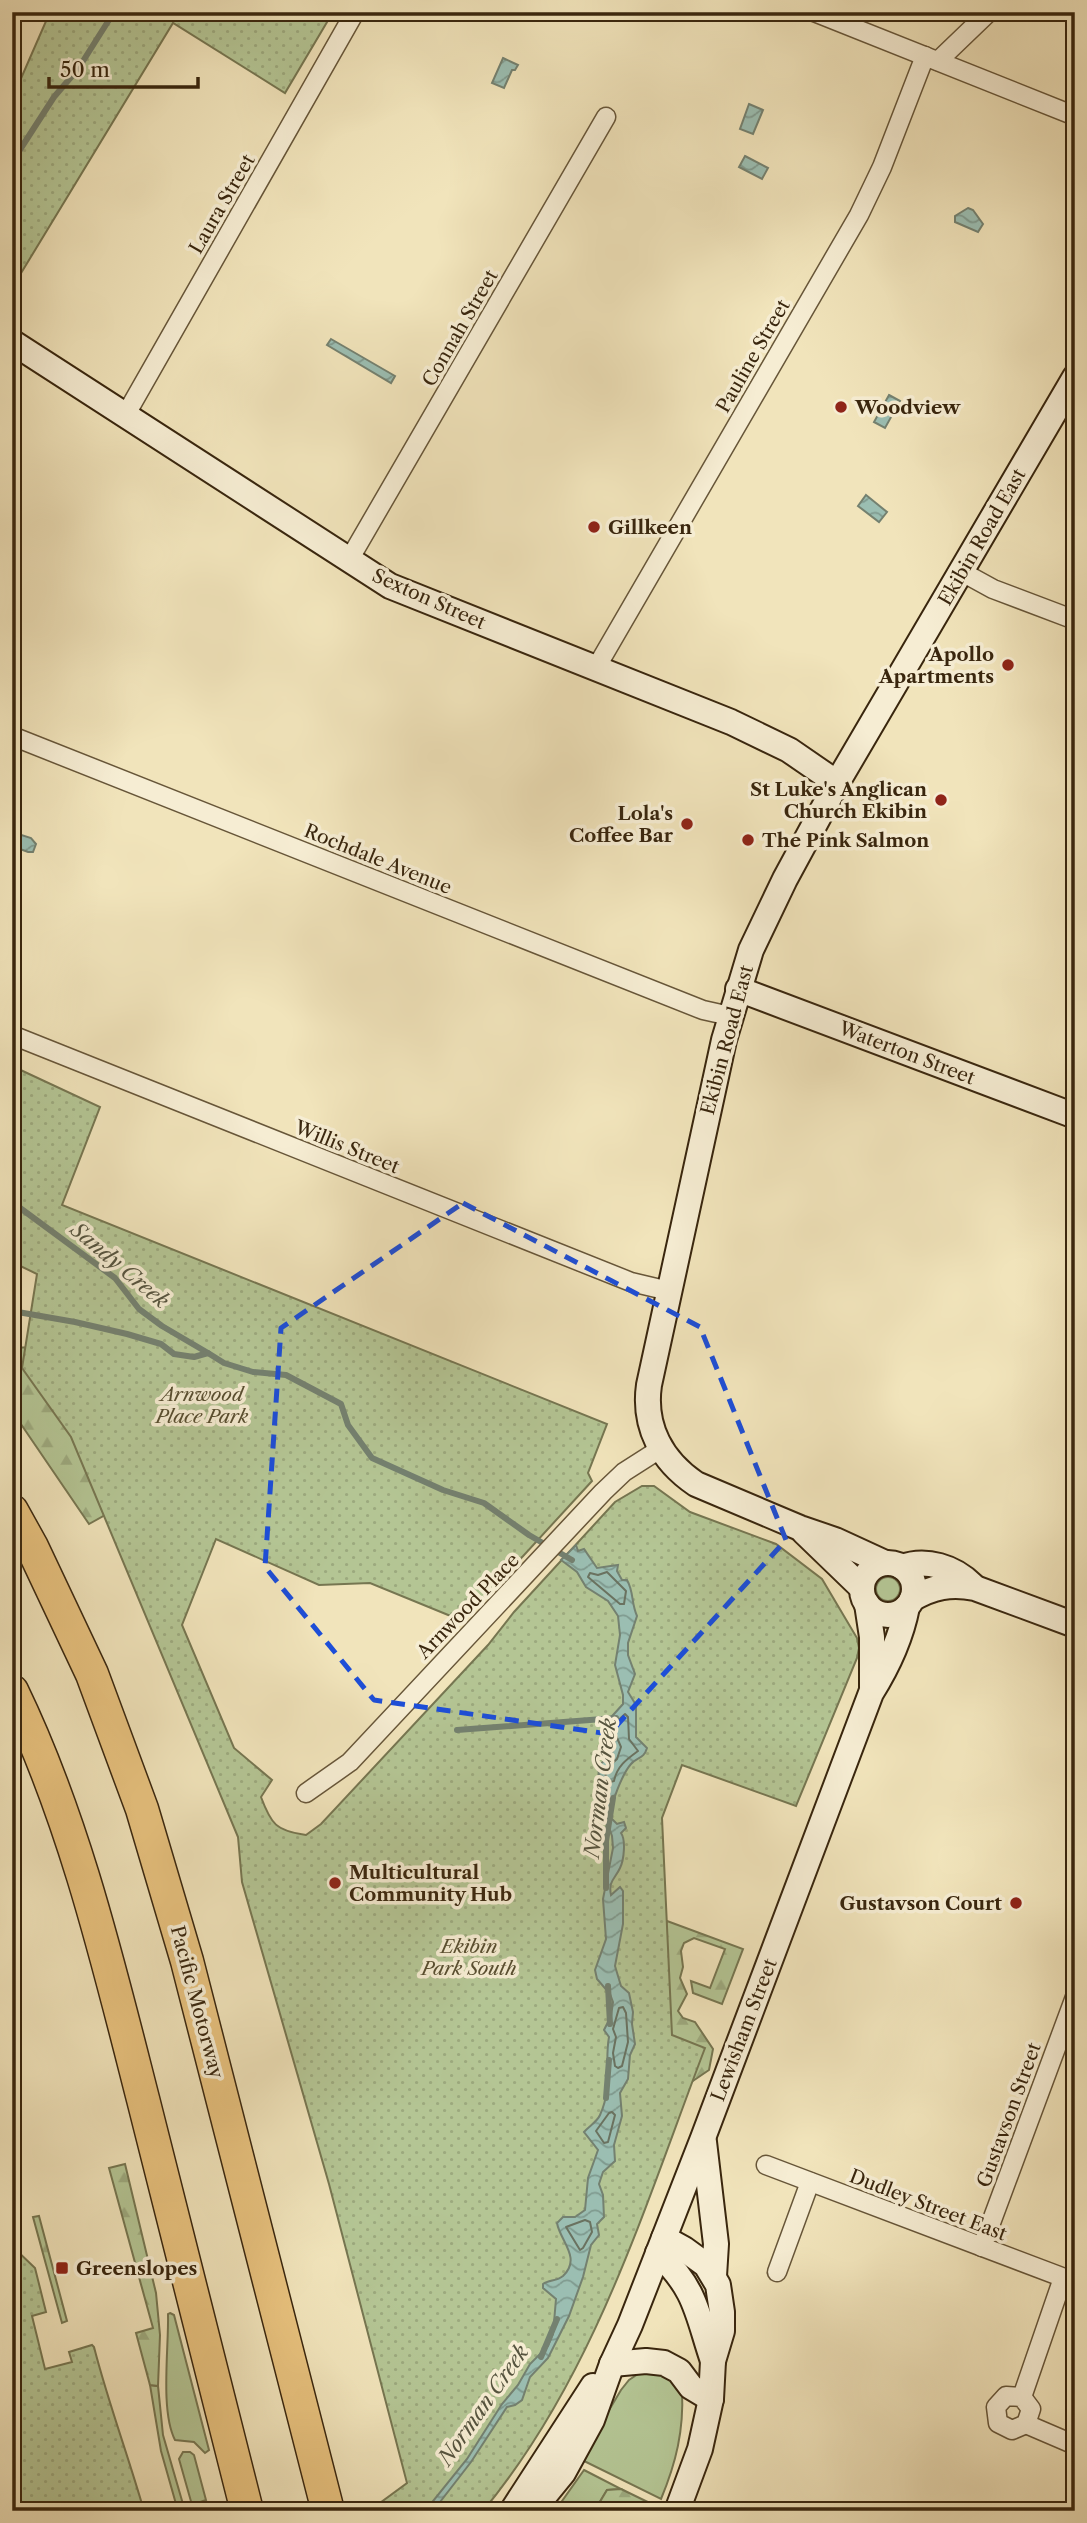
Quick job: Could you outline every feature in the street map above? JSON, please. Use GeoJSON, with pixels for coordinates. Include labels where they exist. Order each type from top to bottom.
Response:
{"type":"FeatureCollection","features":[{"type":"Feature","properties":{"kind":"highway","name":"Pacific Motorway"},"geometry":{"type":"LineString","coordinates":[[12,1511],[92,1674],[146,1822],[187,1961],[328,2511]]}},
{"type":"Feature","properties":{"kind":"highway"},"geometry":{"type":"LineString","coordinates":[[12,1691],[58,1803],[100,1938],[247,2511]]}},
{"type":"Feature","properties":{"kind":"main road","name":"Sexton Street"},"geometry":{"type":"LineString","coordinates":[[12,342],[390,586],[694,706],[789,750],[837,783]]}},
{"type":"Feature","properties":{"kind":"main road","name":"Ekibin Road East"},"geometry":{"type":"LineString","coordinates":[[893,1565],[696,1484],[676,1469],[660,1449],[651,1425],[647,1396],[730,1016],[764,922],[837,783],[1075,377]]}},
{"type":"Feature","properties":{"kind":"main road","name":"Waterton Street"},"geometry":{"type":"LineString","coordinates":[[738,989],[1075,1116]]}},
{"type":"Feature","properties":{"kind":"main road","name":"Ekibin Road East"},"geometry":{"type":"LineString","coordinates":[[800,1528],[864,1596]]}},
{"type":"Feature","properties":{"kind":"main road"},"geometry":{"type":"LineString","coordinates":[[975,1588],[962,1575],[937,1565],[919,1563],[876,1566],[869,1571],[864,1596],[882,1614],[891,1615],[939,1587],[951,1585],[975,1588],[1075,1625]]}},
{"type":"Feature","properties":{"kind":"main road"},"geometry":{"type":"LineString","coordinates":[[893,1565],[913,1581],[909,1603]]}},
{"type":"Feature","properties":{"kind":"main road","name":"Lewisham Street"},"geometry":{"type":"LineString","coordinates":[[864,1596],[873,1637],[871,1693]]}},
{"type":"Feature","properties":{"kind":"main road","name":"Lewisham Street"},"geometry":{"type":"LineString","coordinates":[[532,2511],[563,2473],[592,2420],[703,2138],[871,1693],[887,1667],[903,1629],[909,1603]]}},
{"type":"Feature","properties":{"kind":"main road"},"geometry":{"type":"LineString","coordinates":[[703,2138],[716,2244],[714,2276]]}},
{"type":"Feature","properties":{"kind":"main road"},"geometry":{"type":"LineString","coordinates":[[661,2246],[696,2257],[714,2276],[721,2295],[723,2332],[713,2361],[710,2399],[700,2449],[677,2511]]}},
{"type":"Feature","properties":{"kind":"main road"},"geometry":{"type":"LineString","coordinates":[[661,2246],[693,2298],[713,2361]]}},
{"type":"Feature","properties":{"kind":"main road"},"geometry":{"type":"LineString","coordinates":[[612,2364],[664,2362],[679,2371],[691,2387],[710,2399]]}},
{"type":"Feature","properties":{"kind":"main road","name":"Lewisham Street"},"geometry":{"type":"LineString","coordinates":[[512,2511],[555,2448],[586,2395],[612,2364]]}},
{"type":"Feature","properties":{"kind":"street","name":"Laura Street"},"geometry":{"type":"LineString","coordinates":[[125,416],[355,12]]}},
{"type":"Feature","properties":{"kind":"street"},"geometry":{"type":"LineString","coordinates":[[814,12],[1075,116]]}},
{"type":"Feature","properties":{"kind":"street"},"geometry":{"type":"LineString","coordinates":[[932,58],[989,12]]}},
{"type":"Feature","properties":{"kind":"street","name":"Pauline Street"},"geometry":{"type":"LineString","coordinates":[[596,668],[859,215],[932,58]]}},
{"type":"Feature","properties":{"kind":"street","name":"Connah Street"},"geometry":{"type":"LineString","coordinates":[[349,560],[606,117]]}},
{"type":"Feature","properties":{"kind":"street"},"geometry":{"type":"LineString","coordinates":[[962,572],[993,589],[1075,620]]}},
{"type":"Feature","properties":{"kind":"street","name":"Rochdale Avenue"},"geometry":{"type":"LineString","coordinates":[[12,736],[703,1010],[730,1016]]}},
{"type":"Feature","properties":{"kind":"street","name":"Willis Street"},"geometry":{"type":"LineString","coordinates":[[12,1035],[631,1282],[669,1291]]}},
{"type":"Feature","properties":{"kind":"street","name":"Arnwood Place"},"geometry":{"type":"LineString","coordinates":[[306,1793],[350,1762],[603,1492],[622,1474],[660,1449]]}},
{"type":"Feature","properties":{"kind":"street","name":"Gustavson Street"},"geometry":{"type":"LineString","coordinates":[[982,2247],[1075,1997]]}},
{"type":"Feature","properties":{"kind":"street","name":"Dudley Street East"},"geometry":{"type":"LineString","coordinates":[[766,2165],[1069,2280]]}},
{"type":"Feature","properties":{"kind":"street"},"geometry":{"type":"LineString","coordinates":[[777,2272],[810,2182]]}},
{"type":"Feature","properties":{"kind":"street"},"geometry":{"type":"LineString","coordinates":[[1022,2397],[1069,2280]]}},
{"type":"Feature","properties":{"kind":"street"},"geometry":{"type":"LineString","coordinates":[[1026,2424],[1031,2409],[1022,2397],[1006,2396],[996,2407],[998,2423],[1012,2430],[1026,2424],[1075,2445]]}},
{"type":"Feature","properties":{"kind":"highlighted area"},"geometry":{"type":"Polygon","coordinates":[[[463,1203],[700,1327],[786,1540],[609,1734],[374,1700],[265,1567],[281,1328],[463,1203]]]}},
{"type":"Feature","properties":{"kind":"green space"},"geometry":{"type":"Polygon","coordinates":[[[50,12],[333,12],[285,93],[173,23],[12,288],[12,99],[50,12]]]}},
{"type":"Feature","properties":{"kind":"green space","name":"Ekibin Park South"},"geometry":{"type":"Polygon","coordinates":[[[12,1066],[100,1107],[62,1205],[607,1424],[588,1473],[592,1481],[491,1591],[458,1619],[370,1583],[319,1585],[216,1539],[182,1625],[234,1748],[272,1780],[261,1797],[276,1825],[306,1835],[321,1824],[488,1645],[514,1612],[615,1502],[642,1486],[654,1486],[690,1512],[776,1544],[822,1579],[857,1638],[857,1658],[796,1806],[682,1765],[662,1818],[672,2035],[705,2048],[637,2229],[586,2348],[556,2405],[522,2459],[483,2511],[369,2511],[407,2483],[329,2184],[242,1882],[238,1837],[71,1437],[22,1368],[37,1274],[12,1262],[12,1066]]]}},
{"type":"Feature","properties":{"kind":"green space"},"geometry":{"type":"Polygon","coordinates":[[[34,1347],[105,1515],[89,1524],[12,1411],[12,1348],[34,1347]]]}},
{"type":"Feature","properties":{"kind":"green space"},"geometry":{"type":"Polygon","coordinates":[[[888,1577],[897,1580],[900,1589],[897,1598],[888,1601],[879,1598],[876,1589],[879,1580],[888,1577]]]}},
{"type":"Feature","properties":{"kind":"green space"},"geometry":{"type":"Polygon","coordinates":[[[667,1921],[743,1949],[722,2004],[693,1993],[691,1981],[710,1988],[725,1949],[694,1938],[684,1943],[680,1978],[687,1994],[678,2011],[683,2018],[695,2022],[713,2049],[709,2070],[687,2085],[603,2172],[667,1921]]]}},
{"type":"Feature","properties":{"kind":"green space"},"geometry":{"type":"Polygon","coordinates":[[[125,2164],[156,2293],[160,2335],[158,2386],[150,2385],[136,2333],[153,2328],[109,2168],[125,2164]]]}},
{"type":"Feature","properties":{"kind":"green space"},"geometry":{"type":"Polygon","coordinates":[[[39,2216],[67,2321],[62,2323],[33,2217],[39,2216]]]}},
{"type":"Feature","properties":{"kind":"green space"},"geometry":{"type":"Polygon","coordinates":[[[12,2246],[35,2268],[46,2312],[32,2316],[45,2369],[72,2362],[69,2352],[92,2345],[94,2347],[144,2511],[12,2511],[12,2246]]]}},
{"type":"Feature","properties":{"kind":"green space"},"geometry":{"type":"Polygon","coordinates":[[[170,2313],[174,2315],[209,2450],[205,2453],[194,2442],[175,2440],[170,2428],[166,2378],[170,2313]]]}},
{"type":"Feature","properties":{"kind":"green space"},"geometry":{"type":"Polygon","coordinates":[[[641,2372],[668,2374],[682,2391],[678,2446],[661,2499],[580,2459],[621,2390],[641,2372]]]}},
{"type":"Feature","properties":{"kind":"green space"},"geometry":{"type":"Polygon","coordinates":[[[150,2385],[158,2386],[163,2435],[185,2511],[178,2511],[161,2451],[150,2385]]]}},
{"type":"Feature","properties":{"kind":"green space"},"geometry":{"type":"Polygon","coordinates":[[[183,2452],[194,2455],[206,2500],[192,2505],[179,2459],[183,2452]]]}},
{"type":"Feature","properties":{"kind":"green space"},"geometry":{"type":"Polygon","coordinates":[[[584,2470],[621,2489],[607,2490],[595,2510],[555,2511],[584,2470]]]}},
{"type":"Feature","properties":{"kind":"green space"},"geometry":{"type":"Polygon","coordinates":[[[621,2489],[656,2506],[657,2511],[582,2511],[595,2510],[607,2490],[621,2489]]]}},
{"type":"Feature","properties":{"kind":"water"},"geometry":{"type":"Polygon","coordinates":[[[503,58],[518,65],[512,70],[504,88],[492,83],[503,58]]]}},
{"type":"Feature","properties":{"kind":"water"},"geometry":{"type":"Polygon","coordinates":[[[749,104],[763,110],[753,134],[740,129],[749,104]]]}},
{"type":"Feature","properties":{"kind":"water"},"geometry":{"type":"Polygon","coordinates":[[[745,156],[768,168],[762,179],[739,167],[745,156]]]}},
{"type":"Feature","properties":{"kind":"water"},"geometry":{"type":"Polygon","coordinates":[[[968,208],[973,210],[983,224],[978,232],[955,222],[955,216],[968,208]]]}},
{"type":"Feature","properties":{"kind":"water"},"geometry":{"type":"Polygon","coordinates":[[[331,339],[395,376],[391,383],[327,345],[331,339]]]}},
{"type":"Feature","properties":{"kind":"water"},"geometry":{"type":"Polygon","coordinates":[[[889,395],[900,401],[885,428],[874,422],[889,395]]]}},
{"type":"Feature","properties":{"kind":"water"},"geometry":{"type":"Polygon","coordinates":[[[866,495],[887,512],[879,522],[858,506],[866,495]]]}},
{"type":"Feature","properties":{"kind":"water"},"geometry":{"type":"Polygon","coordinates":[[[12,832],[31,838],[36,844],[33,852],[12,846],[12,832]]]}},
{"type":"Feature","properties":{"kind":"water"},"geometry":{"type":"Polygon","coordinates":[[[576,1545],[578,1551],[584,1549],[597,1568],[618,1565],[617,1571],[622,1580],[627,1580],[629,1584],[637,1616],[628,1643],[628,1655],[635,1674],[628,1692],[636,1705],[636,1737],[647,1748],[628,1768],[612,1806],[611,1818],[617,1824],[624,1822],[626,1828],[621,1833],[624,1845],[623,1860],[610,1890],[611,1895],[620,1887],[623,1891],[623,1924],[615,1966],[621,1986],[629,1993],[635,2044],[630,2055],[628,2079],[620,2093],[622,2116],[614,2145],[615,2161],[603,2172],[599,2184],[603,2195],[604,2217],[597,2224],[599,2235],[591,2245],[569,2316],[548,2358],[530,2377],[522,2400],[507,2407],[471,2462],[433,2511],[425,2511],[467,2459],[530,2364],[548,2346],[553,2334],[556,2299],[543,2288],[543,2284],[563,2276],[570,2263],[570,2256],[557,2223],[563,2217],[575,2217],[585,2210],[588,2178],[598,2150],[584,2132],[599,2117],[604,2105],[609,2037],[604,2030],[611,2016],[613,2002],[610,1994],[597,1979],[595,1970],[606,1939],[603,1899],[613,1848],[605,1816],[607,1793],[600,1780],[599,1765],[611,1755],[615,1746],[605,1732],[605,1724],[623,1704],[623,1695],[615,1665],[620,1635],[618,1616],[608,1601],[586,1587],[577,1572],[561,1560],[576,1545]]]}},
{"type":"Feature","properties":{"kind":"waterway","name":"Sandy Creek"},"geometry":{"type":"LineString","coordinates":[[12,162],[54,97],[78,69],[114,12]]}},
{"type":"Feature","properties":{"kind":"waterway","name":"Sandy Creek"},"geometry":{"type":"LineString","coordinates":[[12,1202],[115,1278],[139,1309],[208,1353]]}},
{"type":"Feature","properties":{"kind":"waterway","name":"Norman Creek"},"geometry":{"type":"LineString","coordinates":[[12,1311],[127,1334],[161,1344],[174,1354],[194,1357],[208,1353],[224,1363],[253,1372],[286,1375],[341,1404],[348,1425],[372,1458],[443,1490],[484,1503],[529,1535],[572,1560]]}},
{"type":"Feature","properties":{"kind":"waterway"},"geometry":{"type":"LineString","coordinates":[[457,1730],[616,1718]]}},
{"type":"Feature","properties":{"kind":"waterway","name":"Norman Creek"},"geometry":{"type":"LineString","coordinates":[[606,1888],[606,1841],[613,1798]]}},
{"type":"Feature","properties":{"kind":"waterway","name":"Norman Creek"},"geometry":{"type":"LineString","coordinates":[[608,1986],[610,2024]]}},
{"type":"Feature","properties":{"kind":"waterway","name":"Norman Creek"},"geometry":{"type":"LineString","coordinates":[[606,2098],[609,2060]]}},
{"type":"Feature","properties":{"kind":"waterway","name":"Norman Creek"},"geometry":{"type":"LineString","coordinates":[[541,2357],[557,2319]]}},
{"type":"Feature","properties":{"kind":"place","name":"Woodview"},"geometry":{"type":"Point","coordinates":[841,407]}},
{"type":"Feature","properties":{"kind":"place","name":"Gillkeen"},"geometry":{"type":"Point","coordinates":[594,527]}},
{"type":"Feature","properties":{"kind":"place","name":"Apollo Apartments"},"geometry":{"type":"Point","coordinates":[1008,665]}},
{"type":"Feature","properties":{"kind":"place","name":"St Luke's Anglican Church Ekibin"},"geometry":{"type":"Point","coordinates":[941,800]}},
{"type":"Feature","properties":{"kind":"place","name":"Lola's Coffee Bar"},"geometry":{"type":"Point","coordinates":[687,824]}},
{"type":"Feature","properties":{"kind":"place","name":"The Pink Salmon"},"geometry":{"type":"Point","coordinates":[748,840]}},
{"type":"Feature","properties":{"kind":"place","name":"Multicultural Community Hub"},"geometry":{"type":"Point","coordinates":[335,1883]}},
{"type":"Feature","properties":{"kind":"place","name":"Gustavson Court"},"geometry":{"type":"Point","coordinates":[1016,1903]}},
{"type":"Feature","properties":{"kind":"place","name":"Greenslopes"},"geometry":{"type":"Point","coordinates":[62,2268]}},
{"type":"Feature","properties":{"kind":"park label","name":"Arnwood Place Park"},"geometry":{"type":"Point","coordinates":[202,1405]}}]}
